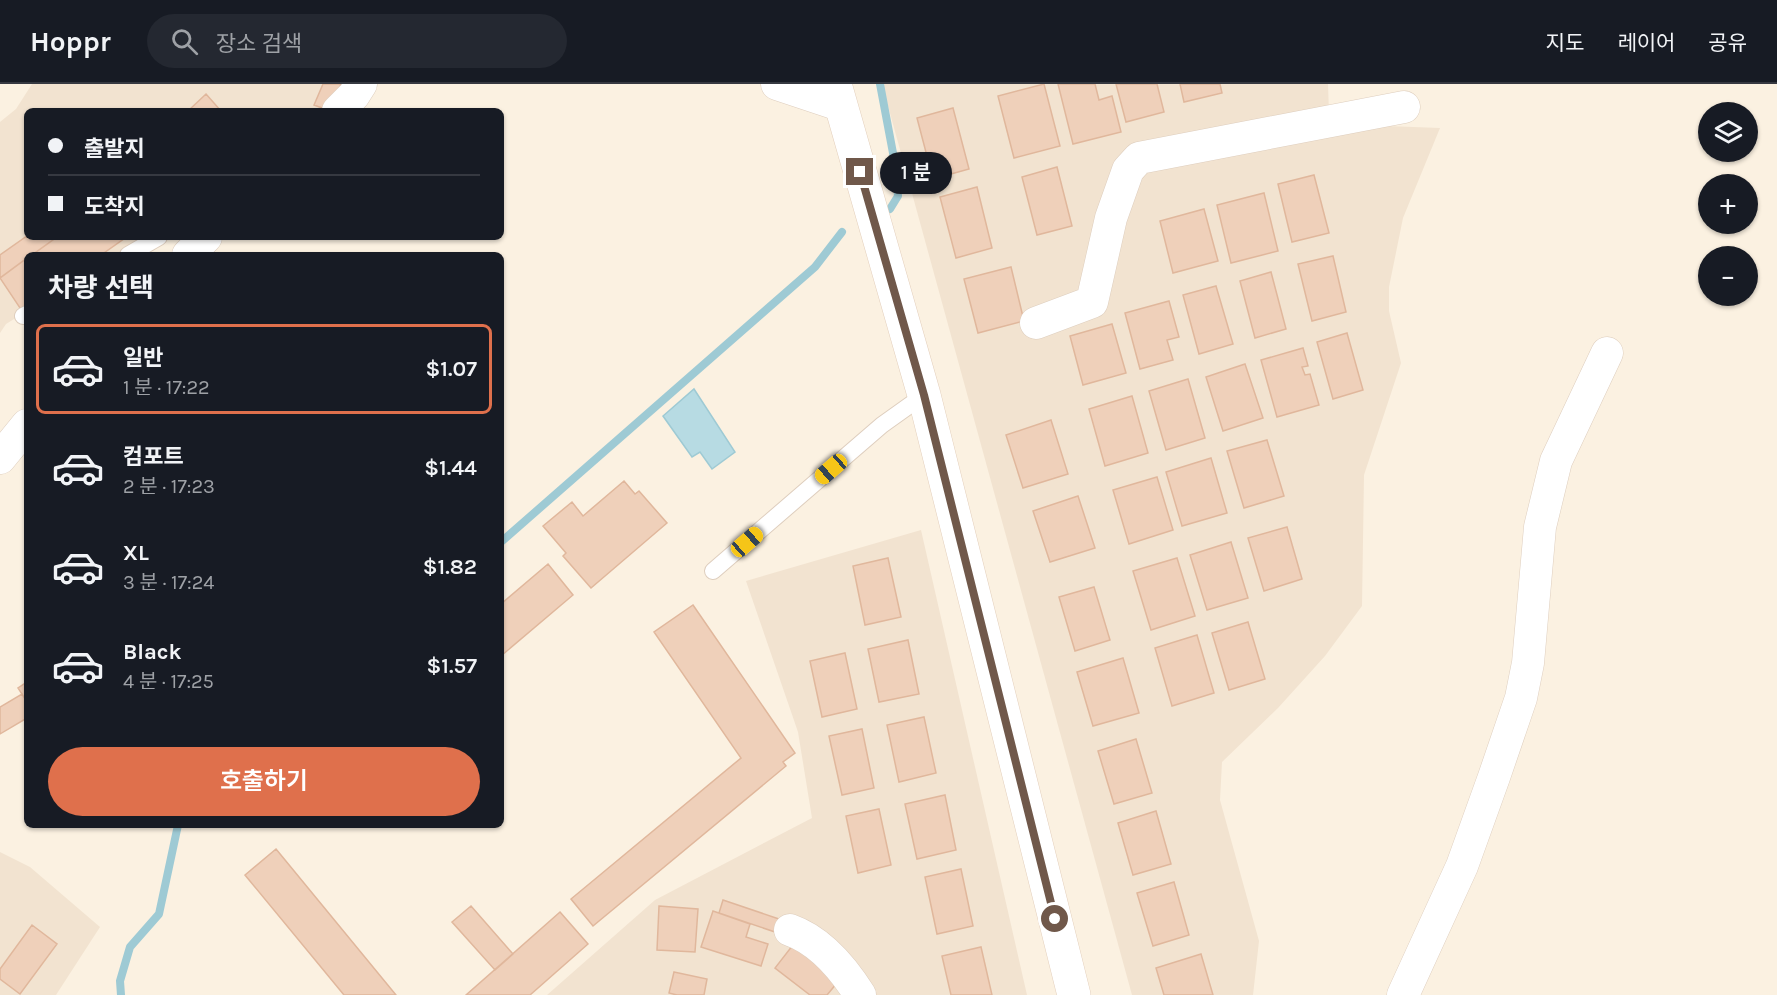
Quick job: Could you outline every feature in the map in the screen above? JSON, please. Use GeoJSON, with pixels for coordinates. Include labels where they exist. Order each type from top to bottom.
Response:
{"type":"FeatureCollection","features":[{"type":"Feature","properties":{"kind":"street"},"geometry":{"type":"LineString","coordinates":[[341,108],[361,84]]}},
{"type":"Feature","properties":{"kind":"street"},"geometry":{"type":"LineString","coordinates":[[777,84],[838,94],[924,395],[1074,995]]}},
{"type":"Feature","properties":{"kind":"street"},"geometry":{"type":"LineString","coordinates":[[1036,322],[1092,302],[1111,218],[1128,170],[1139,158],[1404,107]]}},
{"type":"Feature","properties":{"kind":"street"},"geometry":{"type":"LineString","coordinates":[[191,252],[203,240]]}},
{"type":"Feature","properties":{"kind":"street"},"geometry":{"type":"LineString","coordinates":[[1403,995],[1462,866],[1521,698],[1528,663],[1540,527],[1556,461],[1607,353]]}},
{"type":"Feature","properties":{"kind":"street"},"geometry":{"type":"LineString","coordinates":[[0,458],[24,429]]}},
{"type":"Feature","properties":{"kind":"street"},"geometry":{"type":"LineString","coordinates":[[790,930],[805,936],[833,959],[848,975],[860,995]]}},
{"type":"Feature","properties":{"kind":"lane"},"geometry":{"type":"LineString","coordinates":[[133,252],[154,240]]}},
{"type":"Feature","properties":{"kind":"lane"},"geometry":{"type":"LineString","coordinates":[[713,572],[882,424],[924,395]]}},
{"type":"Feature","properties":{"kind":"shaded area"},"geometry":{"type":"Polygon","coordinates":[[[32,84],[354,84],[336,108],[24,108],[24,240],[140,240],[121,252],[24,252],[24,313],[6,324],[0,333],[0,122],[16,109],[32,84]]]}},
{"type":"Feature","properties":{"kind":"shaded area"},"geometry":{"type":"Polygon","coordinates":[[[882,84],[1328,84],[1329,113],[1387,126],[1440,128],[1403,218],[1389,287],[1389,311],[1401,363],[1364,475],[1362,606],[1325,656],[1278,708],[1222,762],[1220,800],[1259,941],[1253,995],[1132,995],[882,84]]]}},
{"type":"Feature","properties":{"kind":"shaded area"},"geometry":{"type":"Polygon","coordinates":[[[921,530],[1027,995],[547,995],[655,900],[812,818],[798,732],[746,581],[921,530]]]}},
{"type":"Feature","properties":{"kind":"shaded area"},"geometry":{"type":"Polygon","coordinates":[[[0,852],[30,867],[100,927],[56,995],[0,995],[0,852]]]}},
{"type":"Feature","properties":{"kind":"water"},"geometry":{"type":"Polygon","coordinates":[[[694,389],[735,452],[712,469],[700,452],[692,457],[663,416],[694,389]]]}},
{"type":"Feature","properties":{"kind":"building"},"geometry":{"type":"Polygon","coordinates":[[[323,84],[341,84],[331,108],[314,105],[323,84]]]}},
{"type":"Feature","properties":{"kind":"building"},"geometry":{"type":"Polygon","coordinates":[[[1044,84],[1060,146],[1014,158],[998,96],[1044,84]]]}},
{"type":"Feature","properties":{"kind":"building"},"geometry":{"type":"Polygon","coordinates":[[[1058,84],[1095,84],[1099,100],[1112,96],[1121,132],[1073,144],[1058,84]]]}},
{"type":"Feature","properties":{"kind":"building"},"geometry":{"type":"Polygon","coordinates":[[[1116,84],[1157,84],[1164,112],[1126,122],[1116,84]]]}},
{"type":"Feature","properties":{"kind":"building"},"geometry":{"type":"Polygon","coordinates":[[[1180,84],[1220,84],[1222,93],[1184,102],[1180,84]]]}},
{"type":"Feature","properties":{"kind":"building"},"geometry":{"type":"Polygon","coordinates":[[[206,94],[218,108],[191,108],[206,94]]]}},
{"type":"Feature","properties":{"kind":"building"},"geometry":{"type":"Polygon","coordinates":[[[953,108],[969,169],[933,179],[917,118],[953,108]]]}},
{"type":"Feature","properties":{"kind":"building"},"geometry":{"type":"Polygon","coordinates":[[[1057,167],[1072,226],[1037,235],[1022,177],[1057,167]]]}},
{"type":"Feature","properties":{"kind":"building"},"geometry":{"type":"Polygon","coordinates":[[[1314,175],[1329,233],[1292,242],[1278,184],[1314,175]]]}},
{"type":"Feature","properties":{"kind":"building"},"geometry":{"type":"Polygon","coordinates":[[[977,187],[992,248],[956,258],[940,197],[977,187]]]}},
{"type":"Feature","properties":{"kind":"building"},"geometry":{"type":"Polygon","coordinates":[[[1264,193],[1278,251],[1231,263],[1217,205],[1264,193]]]}},
{"type":"Feature","properties":{"kind":"building"},"geometry":{"type":"Polygon","coordinates":[[[1204,209],[1218,261],[1173,273],[1160,221],[1204,209]]]}},
{"type":"Feature","properties":{"kind":"building"},"geometry":{"type":"Polygon","coordinates":[[[24,238],[24,240],[53,240],[36,252],[24,252],[24,260],[0,278],[0,255],[24,238]]]}},
{"type":"Feature","properties":{"kind":"building"},"geometry":{"type":"Polygon","coordinates":[[[53,240],[122,240],[105,252],[36,252],[53,240]]]}},
{"type":"Feature","properties":{"kind":"building"},"geometry":{"type":"Polygon","coordinates":[[[1333,256],[1346,312],[1312,321],[1298,264],[1333,256]]]}},
{"type":"Feature","properties":{"kind":"building"},"geometry":{"type":"Polygon","coordinates":[[[24,260],[24,309],[22,311],[0,278],[24,260]]]}},
{"type":"Feature","properties":{"kind":"building"},"geometry":{"type":"Polygon","coordinates":[[[1011,267],[1024,321],[978,333],[964,279],[1011,267]]]}},
{"type":"Feature","properties":{"kind":"building"},"geometry":{"type":"Polygon","coordinates":[[[1271,272],[1286,329],[1255,338],[1240,281],[1271,272]]]}},
{"type":"Feature","properties":{"kind":"building"},"geometry":{"type":"Polygon","coordinates":[[[1216,286],[1233,344],[1199,354],[1183,295],[1216,286]]]}},
{"type":"Feature","properties":{"kind":"building"},"geometry":{"type":"Polygon","coordinates":[[[1169,301],[1179,337],[1167,340],[1173,360],[1140,369],[1125,313],[1169,301]]]}},
{"type":"Feature","properties":{"kind":"building"},"geometry":{"type":"Polygon","coordinates":[[[1112,324],[1126,373],[1083,385],[1070,336],[1112,324]]]}},
{"type":"Feature","properties":{"kind":"building"},"geometry":{"type":"Polygon","coordinates":[[[1347,333],[1363,390],[1333,399],[1317,342],[1347,333]]]}},
{"type":"Feature","properties":{"kind":"building"},"geometry":{"type":"Polygon","coordinates":[[[1303,348],[1308,366],[1302,367],[1305,375],[1310,374],[1319,405],[1277,417],[1261,360],[1303,348]]]}},
{"type":"Feature","properties":{"kind":"building"},"geometry":{"type":"Polygon","coordinates":[[[1245,364],[1263,418],[1223,431],[1206,377],[1245,364]]]}},
{"type":"Feature","properties":{"kind":"building"},"geometry":{"type":"Polygon","coordinates":[[[1188,379],[1205,438],[1166,450],[1149,391],[1188,379]]]}},
{"type":"Feature","properties":{"kind":"building"},"geometry":{"type":"Polygon","coordinates":[[[1132,396],[1148,453],[1105,466],[1089,409],[1132,396]]]}},
{"type":"Feature","properties":{"kind":"building"},"geometry":{"type":"Polygon","coordinates":[[[1051,420],[1068,474],[1023,488],[1006,435],[1051,420]]]}},
{"type":"Feature","properties":{"kind":"building"},"geometry":{"type":"Polygon","coordinates":[[[1267,440],[1284,496],[1244,508],[1227,451],[1267,440]]]}},
{"type":"Feature","properties":{"kind":"building"},"geometry":{"type":"Polygon","coordinates":[[[1211,458],[1227,513],[1182,526],[1166,472],[1211,458]]]}},
{"type":"Feature","properties":{"kind":"building"},"geometry":{"type":"Polygon","coordinates":[[[1157,477],[1173,530],[1129,544],[1113,490],[1157,477]]]}},
{"type":"Feature","properties":{"kind":"building"},"geometry":{"type":"Polygon","coordinates":[[[624,481],[635,494],[639,491],[667,523],[591,588],[563,556],[566,553],[543,526],[572,502],[583,516],[624,481]]]}},
{"type":"Feature","properties":{"kind":"building"},"geometry":{"type":"Polygon","coordinates":[[[1078,496],[1095,548],[1050,562],[1033,511],[1078,496]]]}},
{"type":"Feature","properties":{"kind":"building"},"geometry":{"type":"Polygon","coordinates":[[[1287,527],[1302,579],[1264,591],[1248,538],[1287,527]]]}},
{"type":"Feature","properties":{"kind":"building"},"geometry":{"type":"Polygon","coordinates":[[[1231,542],[1248,598],[1207,610],[1190,555],[1231,542]]]}},
{"type":"Feature","properties":{"kind":"building"},"geometry":{"type":"Polygon","coordinates":[[[888,558],[901,617],[865,625],[853,566],[888,558]]]}},
{"type":"Feature","properties":{"kind":"building"},"geometry":{"type":"Polygon","coordinates":[[[1177,558],[1195,616],[1151,630],[1133,571],[1177,558]]]}},
{"type":"Feature","properties":{"kind":"building"},"geometry":{"type":"Polygon","coordinates":[[[548,564],[573,595],[504,653],[504,601],[548,564]]]}},
{"type":"Feature","properties":{"kind":"building"},"geometry":{"type":"Polygon","coordinates":[[[1094,587],[1110,640],[1075,651],[1059,597],[1094,587]]]}},
{"type":"Feature","properties":{"kind":"building"},"geometry":{"type":"Polygon","coordinates":[[[693,605],[795,753],[783,762],[786,766],[593,926],[571,899],[741,758],[654,632],[693,605]]]}},
{"type":"Feature","properties":{"kind":"building"},"geometry":{"type":"Polygon","coordinates":[[[1248,622],[1265,679],[1229,690],[1212,633],[1248,622]]]}},
{"type":"Feature","properties":{"kind":"building"},"geometry":{"type":"Polygon","coordinates":[[[1197,635],[1214,693],[1172,706],[1155,648],[1197,635]]]}},
{"type":"Feature","properties":{"kind":"building"},"geometry":{"type":"Polygon","coordinates":[[[908,640],[919,694],[879,702],[868,649],[908,640]]]}},
{"type":"Feature","properties":{"kind":"building"},"geometry":{"type":"Polygon","coordinates":[[[845,653],[857,709],[822,717],[810,661],[845,653]]]}},
{"type":"Feature","properties":{"kind":"building"},"geometry":{"type":"Polygon","coordinates":[[[1123,658],[1139,713],[1093,726],[1077,672],[1123,658]]]}},
{"type":"Feature","properties":{"kind":"building"},"geometry":{"type":"Polygon","coordinates":[[[24,684],[24,697],[18,688],[24,684]]]}},
{"type":"Feature","properties":{"kind":"building"},"geometry":{"type":"Polygon","coordinates":[[[22,694],[24,720],[0,734],[0,707],[22,694]]]}},
{"type":"Feature","properties":{"kind":"building"},"geometry":{"type":"Polygon","coordinates":[[[924,717],[936,773],[899,782],[887,725],[924,717]]]}},
{"type":"Feature","properties":{"kind":"building"},"geometry":{"type":"Polygon","coordinates":[[[862,729],[874,788],[842,795],[829,736],[862,729]]]}},
{"type":"Feature","properties":{"kind":"building"},"geometry":{"type":"Polygon","coordinates":[[[1136,739],[1152,793],[1114,804],[1098,751],[1136,739]]]}},
{"type":"Feature","properties":{"kind":"building"},"geometry":{"type":"Polygon","coordinates":[[[945,795],[956,850],[917,859],[905,804],[945,795]]]}},
{"type":"Feature","properties":{"kind":"building"},"geometry":{"type":"Polygon","coordinates":[[[879,809],[891,865],[858,873],[846,816],[879,809]]]}},
{"type":"Feature","properties":{"kind":"building"},"geometry":{"type":"Polygon","coordinates":[[[1156,811],[1171,864],[1133,875],[1118,823],[1156,811]]]}},
{"type":"Feature","properties":{"kind":"building"},"geometry":{"type":"Polygon","coordinates":[[[276,849],[396,995],[344,995],[245,875],[276,849]]]}},
{"type":"Feature","properties":{"kind":"building"},"geometry":{"type":"Polygon","coordinates":[[[961,869],[973,926],[937,934],[925,877],[961,869]]]}},
{"type":"Feature","properties":{"kind":"building"},"geometry":{"type":"Polygon","coordinates":[[[1174,882],[1189,935],[1153,946],[1137,893],[1174,882]]]}},
{"type":"Feature","properties":{"kind":"building"},"geometry":{"type":"Polygon","coordinates":[[[723,900],[779,919],[775,932],[719,913],[723,900]]]}},
{"type":"Feature","properties":{"kind":"building"},"geometry":{"type":"Polygon","coordinates":[[[471,906],[513,954],[495,970],[452,922],[471,906]]]}},
{"type":"Feature","properties":{"kind":"building"},"geometry":{"type":"Polygon","coordinates":[[[659,906],[698,909],[695,952],[657,950],[659,906]]]}},
{"type":"Feature","properties":{"kind":"building"},"geometry":{"type":"Polygon","coordinates":[[[713,911],[750,924],[746,937],[768,944],[761,966],[701,947],[713,911]]]}},
{"type":"Feature","properties":{"kind":"building"},"geometry":{"type":"Polygon","coordinates":[[[560,912],[588,944],[530,995],[466,995],[560,912]]]}},
{"type":"Feature","properties":{"kind":"building"},"geometry":{"type":"Polygon","coordinates":[[[32,925],[57,944],[20,994],[0,979],[0,969],[32,925]]]}},
{"type":"Feature","properties":{"kind":"building"},"geometry":{"type":"Polygon","coordinates":[[[796,941],[842,977],[827,995],[810,995],[775,968],[796,941]]]}},
{"type":"Feature","properties":{"kind":"building"},"geometry":{"type":"Polygon","coordinates":[[[981,947],[992,995],[951,995],[942,956],[981,947]]]}},
{"type":"Feature","properties":{"kind":"building"},"geometry":{"type":"Polygon","coordinates":[[[1201,954],[1213,995],[1164,995],[1156,968],[1201,954]]]}},
{"type":"Feature","properties":{"kind":"building"},"geometry":{"type":"Polygon","coordinates":[[[674,972],[707,979],[704,995],[669,993],[674,972]]]}},
{"type":"Feature","properties":{"kind":"waterway"},"geometry":{"type":"LineString","coordinates":[[880,84],[896,169],[898,196],[890,209]]}},
{"type":"Feature","properties":{"kind":"waterway"},"geometry":{"type":"LineString","coordinates":[[504,539],[815,267],[842,232]]}},
{"type":"Feature","properties":{"kind":"waterway"},"geometry":{"type":"LineString","coordinates":[[121,995],[120,981],[130,947],[159,914],[177,828]]}},
{"type":"Feature","properties":{"kind":"route"},"geometry":{"type":"LineString","coordinates":[[860,172],[924,395],[1055,919]]}}]}
